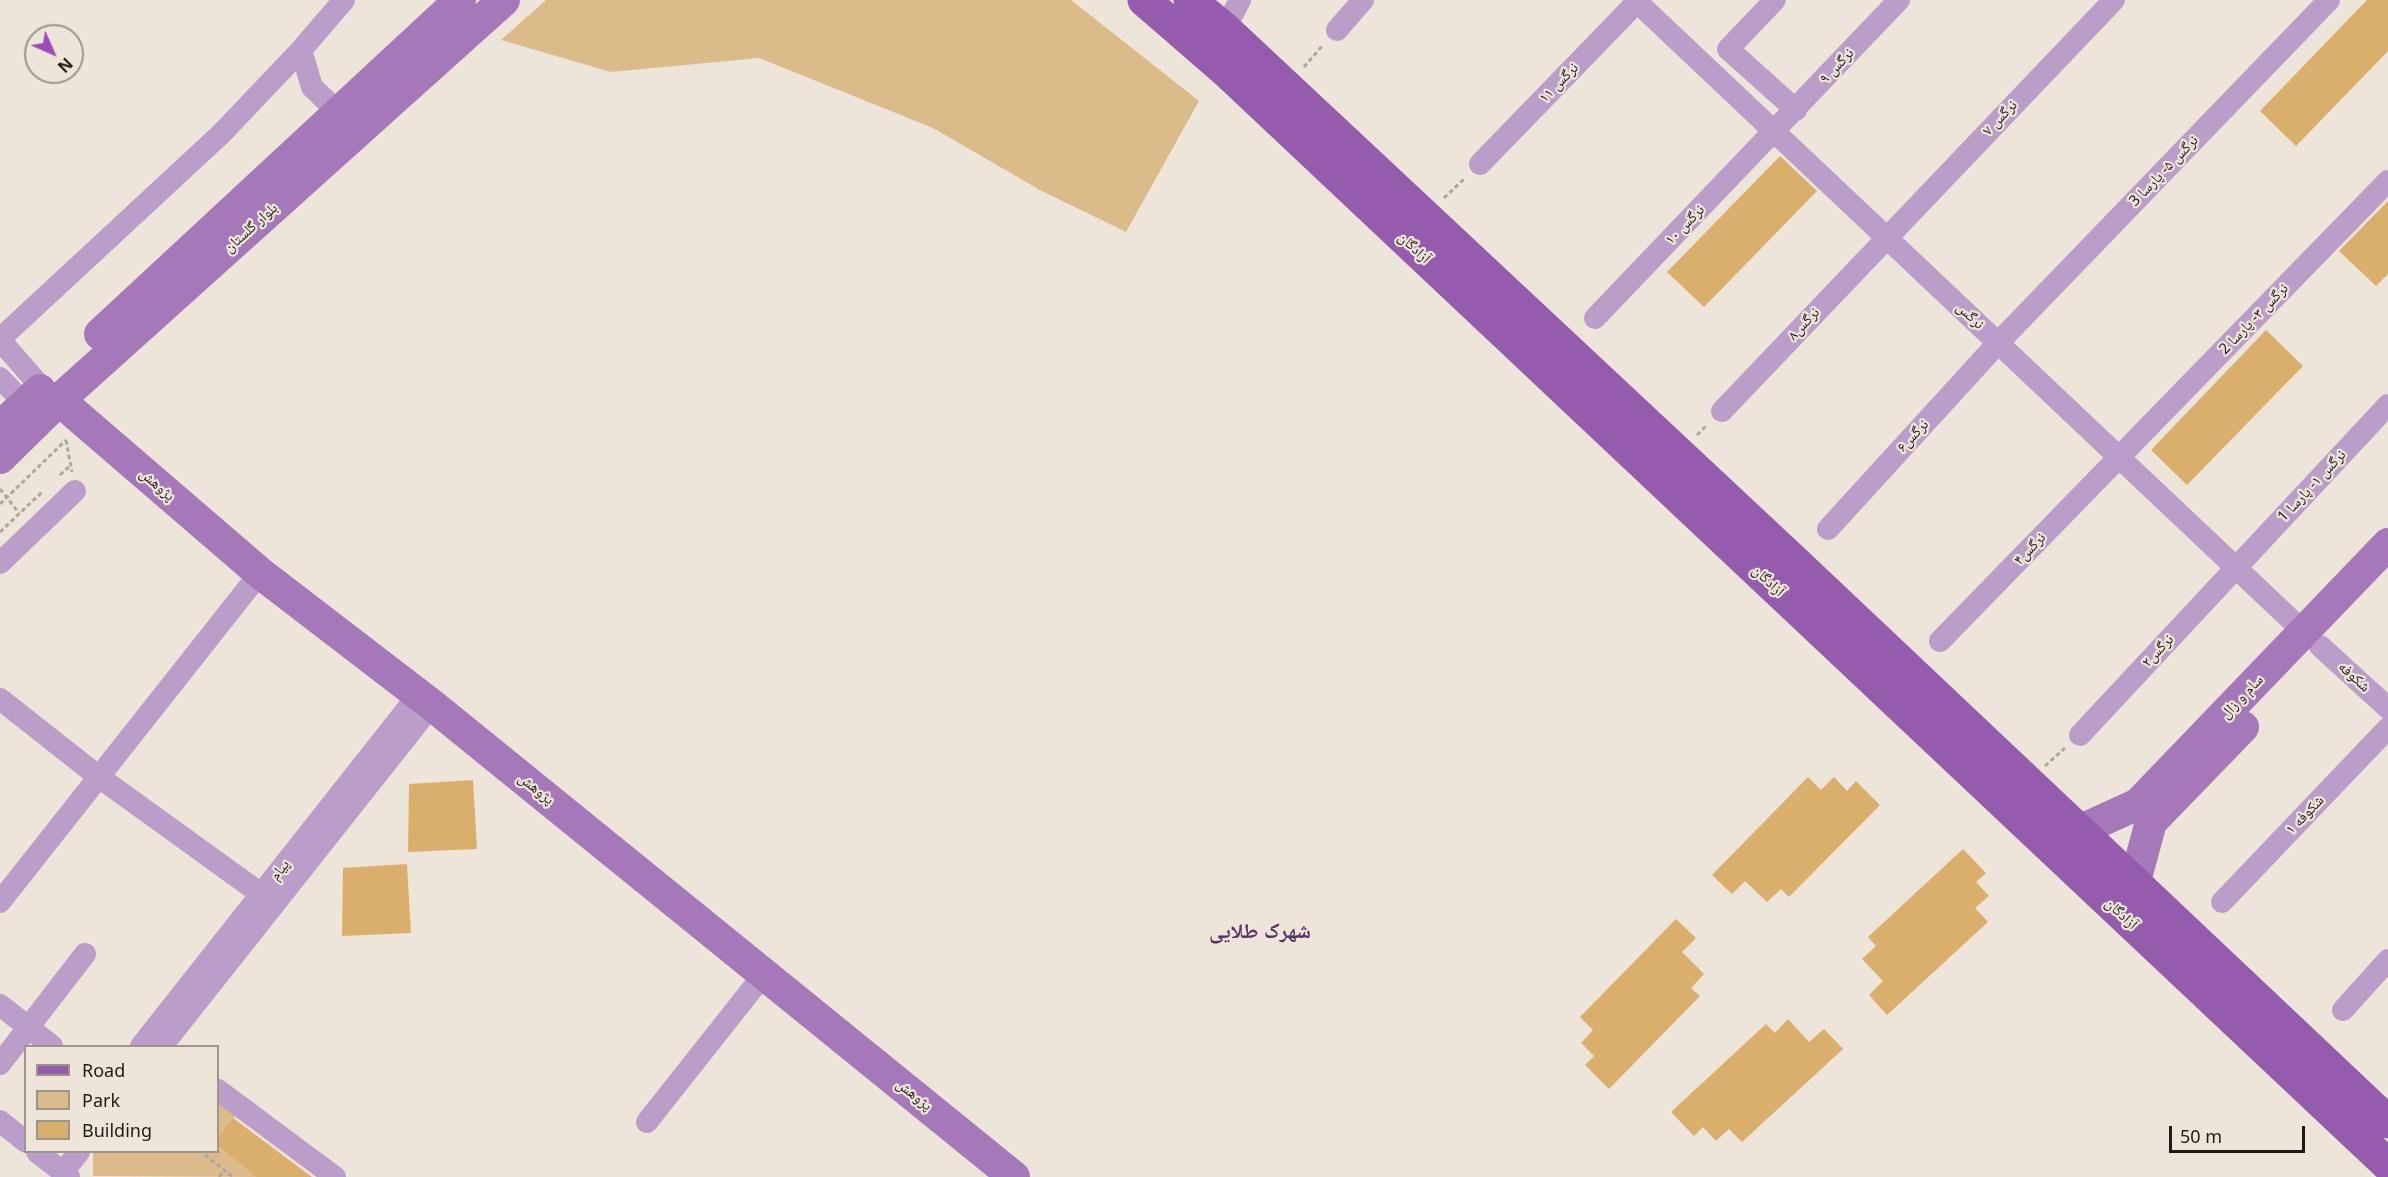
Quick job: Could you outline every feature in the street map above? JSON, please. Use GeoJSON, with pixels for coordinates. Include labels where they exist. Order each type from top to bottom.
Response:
{"type":"FeatureCollection","features":[{"type":"Feature","properties":{"kind":"main road","name":"آزادگان"},"geometry":{"type":"LineString","coordinates":[[1144,0],[1227,72],[2388,1165]]}},
{"type":"Feature","properties":{"kind":"main road","name":"آزادگان"},"geometry":{"type":"LineString","coordinates":[[1190,0],[1225,29],[2081,830],[2388,1122]]}},
{"type":"Feature","properties":{"kind":"main road"},"geometry":{"type":"LineString","coordinates":[[1846,655],[1868,631]]}},
{"type":"Feature","properties":{"kind":"street"},"geometry":{"type":"LineString","coordinates":[[42,398],[0,340],[221,134],[301,50],[344,0]]}},
{"type":"Feature","properties":{"kind":"street","name":"بلوار گلستان"},"geometry":{"type":"LineString","coordinates":[[0,458],[42,398],[339,112],[460,0]]}},
{"type":"Feature","properties":{"kind":"street","name":"بلوار گلستان"},"geometry":{"type":"LineString","coordinates":[[0,427],[42,398],[504,0]]}},
{"type":"Feature","properties":{"kind":"street"},"geometry":{"type":"LineString","coordinates":[[1225,29],[1240,0]]}},
{"type":"Feature","properties":{"kind":"street"},"geometry":{"type":"LineString","coordinates":[[1337,30],[1363,0]]}},
{"type":"Feature","properties":{"kind":"street"},"geometry":{"type":"LineString","coordinates":[[1775,0],[1728,49],[1796,110]]}},
{"type":"Feature","properties":{"kind":"street","name":"نرگس ۹"},"geometry":{"type":"LineString","coordinates":[[1774,132],[1899,0]]}},
{"type":"Feature","properties":{"kind":"street","name":"نرگس ۷"},"geometry":{"type":"LineString","coordinates":[[1886,237],[2114,0]]}},
{"type":"Feature","properties":{"kind":"street","name":"نرگس ۵- پارسا 3"},"geometry":{"type":"LineString","coordinates":[[1998,343],[2329,0]]}},
{"type":"Feature","properties":{"kind":"street","name":"نرگس"},"geometry":{"type":"LineString","coordinates":[[1636,1],[2312,639]]}},
{"type":"Feature","properties":{"kind":"street","name":"نرگس ۱۱"},"geometry":{"type":"LineString","coordinates":[[1480,164],[1636,1]]}},
{"type":"Feature","properties":{"kind":"street"},"geometry":{"type":"LineString","coordinates":[[301,50],[312,87],[339,112]]}},
{"type":"Feature","properties":{"kind":"street","name":"نرگس ۱۰"},"geometry":{"type":"LineString","coordinates":[[1595,318],[1774,132]]}},
{"type":"Feature","properties":{"kind":"street","name":"نرگس ۳- پارسا 2"},"geometry":{"type":"LineString","coordinates":[[2119,457],[2388,181]]}},
{"type":"Feature","properties":{"kind":"street","name":"نرگس۸"},"geometry":{"type":"LineString","coordinates":[[1722,411],[1886,237]]}},
{"type":"Feature","properties":{"kind":"street","name":"نرگس۶"},"geometry":{"type":"LineString","coordinates":[[1828,529],[1998,343]]}},
{"type":"Feature","properties":{"kind":"street"},"geometry":{"type":"LineString","coordinates":[[0,378],[42,398]]}},
{"type":"Feature","properties":{"kind":"street","name":"پژوهش"},"geometry":{"type":"LineString","coordinates":[[42,398],[260,573],[426,700],[1014,1177]]}},
{"type":"Feature","properties":{"kind":"street","name":"نرگس ۱- پارسا 1"},"geometry":{"type":"LineString","coordinates":[[2236,568],[2388,405]]}},
{"type":"Feature","properties":{"kind":"street","name":"نرگس۴"},"geometry":{"type":"LineString","coordinates":[[1940,640],[2119,457]]}},
{"type":"Feature","properties":{"kind":"street"},"geometry":{"type":"LineString","coordinates":[[0,563],[75,491]]}},
{"type":"Feature","properties":{"kind":"street","name":"سام و زال"},"geometry":{"type":"LineString","coordinates":[[2135,881],[2151,822],[2312,639],[2388,544]]}},
{"type":"Feature","properties":{"kind":"street","name":"نرگس۲"},"geometry":{"type":"LineString","coordinates":[[2080,735],[2236,568]]}},
{"type":"Feature","properties":{"kind":"street"},"geometry":{"type":"LineString","coordinates":[[0,902],[260,573]]}},
{"type":"Feature","properties":{"kind":"street","name":"سام و زال"},"geometry":{"type":"LineString","coordinates":[[2081,830],[2138,804],[2312,639],[2388,574]]}},
{"type":"Feature","properties":{"kind":"street","name":"شکوفه"},"geometry":{"type":"LineString","coordinates":[[2312,639],[2388,708]]}},
{"type":"Feature","properties":{"kind":"street"},"geometry":{"type":"LineString","coordinates":[[0,699],[99,777],[261,894]]}},
{"type":"Feature","properties":{"kind":"street","name":"پیام"},"geometry":{"type":"LineString","coordinates":[[152,1044],[261,894],[426,700]]}},
{"type":"Feature","properties":{"kind":"street","name":"پیام"},"geometry":{"type":"LineString","coordinates":[[152,1044],[426,700]]}},
{"type":"Feature","properties":{"kind":"street","name":"شکوفه ۱"},"geometry":{"type":"LineString","coordinates":[[2222,902],[2388,728]]}},
{"type":"Feature","properties":{"kind":"street"},"geometry":{"type":"LineString","coordinates":[[0,1064],[85,954]]}},
{"type":"Feature","properties":{"kind":"street"},"geometry":{"type":"LineString","coordinates":[[2343,1010],[2388,960]]}},
{"type":"Feature","properties":{"kind":"street"},"geometry":{"type":"LineString","coordinates":[[647,1122],[764,974]]}},
{"type":"Feature","properties":{"kind":"street"},"geometry":{"type":"LineString","coordinates":[[0,1005],[50,1045]]}},
{"type":"Feature","properties":{"kind":"street"},"geometry":{"type":"LineString","coordinates":[[219,1091],[334,1177]]}},
{"type":"Feature","properties":{"kind":"street"},"geometry":{"type":"LineString","coordinates":[[0,1121],[24,1140]]}},
{"type":"Feature","properties":{"kind":"street"},"geometry":{"type":"LineString","coordinates":[[55,1163],[77,1153]]}},
{"type":"Feature","properties":{"kind":"path"},"geometry":{"type":"LineString","coordinates":[[1286,86],[1337,30]]}},
{"type":"Feature","properties":{"kind":"path"},"geometry":{"type":"LineString","coordinates":[[1425,216],[1480,164]]}},
{"type":"Feature","properties":{"kind":"path"},"geometry":{"type":"LineString","coordinates":[[42,398],[66,440],[75,491]]}},
{"type":"Feature","properties":{"kind":"path"},"geometry":{"type":"LineString","coordinates":[[1678,453],[1722,411]]}},
{"type":"Feature","properties":{"kind":"path"},"geometry":{"type":"LineString","coordinates":[[0,504],[66,440]]}},
{"type":"Feature","properties":{"kind":"path"},"geometry":{"type":"LineString","coordinates":[[54,481],[71,465]]}},
{"type":"Feature","properties":{"kind":"path"},"geometry":{"type":"LineString","coordinates":[[0,489],[33,531]]}},
{"type":"Feature","properties":{"kind":"path"},"geometry":{"type":"LineString","coordinates":[[0,532],[45,489]]}},
{"type":"Feature","properties":{"kind":"path"},"geometry":{"type":"LineString","coordinates":[[205,1155],[233,1177]]}},
{"type":"Feature","properties":{"kind":"path"},"geometry":{"type":"LineString","coordinates":[[219,1177],[225,1170]]}},
{"type":"Feature","properties":{"kind":"green space"},"geometry":{"type":"Polygon","coordinates":[[[546,0],[1071,0],[1199,101],[1126,232],[1040,190],[933,128],[759,58],[611,72],[501,40],[546,0]]]}},
{"type":"Feature","properties":{"kind":"green space"},"geometry":{"type":"Polygon","coordinates":[[[219,1100],[238,1112],[219,1137],[219,1100]]]}},
{"type":"Feature","properties":{"kind":"green space"},"geometry":{"type":"Polygon","coordinates":[[[219,1147],[256,1177],[93,1176],[93,1153],[219,1153],[219,1147]]]}},
{"type":"Feature","properties":{"kind":"building"},"geometry":{"type":"Polygon","coordinates":[[[2367,0],[2388,0],[2388,51],[2296,146],[2260,111],[2367,0]]]}},
{"type":"Feature","properties":{"kind":"building"},"geometry":{"type":"Polygon","coordinates":[[[1780,156],[1817,191],[1704,307],[1667,272],[1780,156]]]}},
{"type":"Feature","properties":{"kind":"building"},"geometry":{"type":"Polygon","coordinates":[[[2388,201],[2388,274],[2376,286],[2339,251],[2388,201]]]}},
{"type":"Feature","properties":{"kind":"building"},"geometry":{"type":"Polygon","coordinates":[[[2266,330],[2303,366],[2187,485],[2151,450],[2266,330]]]}},
{"type":"Feature","properties":{"kind":"building"},"geometry":{"type":"Polygon","coordinates":[[[1808,777],[1821,790],[1834,777],[1847,791],[1856,781],[1880,805],[1789,897],[1781,889],[1767,902],[1745,881],[1732,894],[1712,875],[1808,777]]]}},
{"type":"Feature","properties":{"kind":"building"},"geometry":{"type":"Polygon","coordinates":[[[473,780],[477,849],[408,852],[409,784],[473,780]]]}},
{"type":"Feature","properties":{"kind":"building"},"geometry":{"type":"Polygon","coordinates":[[[1963,849],[1986,873],[1976,882],[1989,896],[1975,908],[1988,922],[1887,1015],[1869,995],[1883,981],[1862,959],[1876,946],[1868,937],[1963,849]]]}},
{"type":"Feature","properties":{"kind":"building"},"geometry":{"type":"Polygon","coordinates":[[[407,864],[411,933],[342,936],[343,868],[407,864]]]}},
{"type":"Feature","properties":{"kind":"building"},"geometry":{"type":"Polygon","coordinates":[[[1676,919],[1696,938],[1682,952],[1704,974],[1691,988],[1700,996],[1609,1089],[1585,1065],[1594,1056],[1581,1043],[1593,1030],[1580,1017],[1676,919]]]}},
{"type":"Feature","properties":{"kind":"building"},"geometry":{"type":"Polygon","coordinates":[[[1788,1019],[1809,1042],[1824,1029],[1843,1049],[1742,1142],[1729,1129],[1716,1141],[1703,1127],[1694,1136],[1671,1112],[1766,1024],[1775,1033],[1788,1019]]]}},
{"type":"Feature","properties":{"kind":"building"},"geometry":{"type":"Polygon","coordinates":[[[233,1118],[312,1177],[256,1177],[219,1147],[219,1137],[233,1118]]]}},
{"type":"Feature","properties":{"kind":"district","name":"شهرک طلایی"},"geometry":{"type":"Point","coordinates":[1260,932]}}]}
